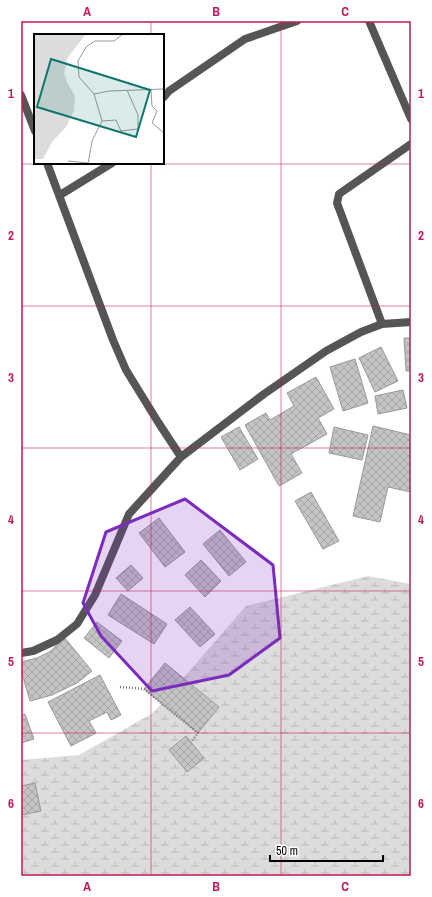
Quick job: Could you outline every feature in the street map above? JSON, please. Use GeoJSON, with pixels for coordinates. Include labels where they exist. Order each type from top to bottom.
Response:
{"type":"FeatureCollection","features":[{"type":"Feature","properties":{"kind":"street"},"geometry":{"type":"LineString","coordinates":[[164,97],[169,91],[245,39],[297,21]]}},
{"type":"Feature","properties":{"kind":"street"},"geometry":{"type":"LineString","coordinates":[[369,21],[411,119]]}},
{"type":"Feature","properties":{"kind":"street"},"geometry":{"type":"LineString","coordinates":[[21,95],[34,128]]}},
{"type":"Feature","properties":{"kind":"street"},"geometry":{"type":"LineString","coordinates":[[382,324],[337,203],[339,194],[411,144]]}},
{"type":"Feature","properties":{"kind":"street"},"geometry":{"type":"LineString","coordinates":[[48,164],[113,340],[126,370],[181,457]]}},
{"type":"Feature","properties":{"kind":"street"},"geometry":{"type":"LineString","coordinates":[[60,195],[110,164]]}},
{"type":"Feature","properties":{"kind":"street"},"geometry":{"type":"LineString","coordinates":[[21,653],[33,651],[57,640],[77,624],[95,595],[130,514],[181,457],[264,394],[326,351],[361,332],[382,324],[411,322]]}},
{"type":"Feature","properties":{"kind":"path"},"geometry":{"type":"LineString","coordinates":[[120,687],[144,689],[198,734],[191,742]]}},
{"type":"Feature","properties":{"kind":"highlighted area"},"geometry":{"type":"Polygon","coordinates":[[[185,499],[273,565],[280,638],[229,675],[152,691],[101,636],[83,603],[106,532],[185,499]]]}},
{"type":"Feature","properties":{"kind":"green space"},"geometry":{"type":"Polygon","coordinates":[[[368,576],[411,584],[411,876],[21,876],[21,760],[79,755],[153,713],[246,606],[368,576]]]}},
{"type":"Feature","properties":{"kind":"building"},"geometry":{"type":"Polygon","coordinates":[[[404,338],[411,338],[411,371],[406,371],[404,338]]]}},
{"type":"Feature","properties":{"kind":"building"},"geometry":{"type":"Polygon","coordinates":[[[381,347],[398,381],[375,392],[359,358],[381,347]]]}},
{"type":"Feature","properties":{"kind":"building"},"geometry":{"type":"Polygon","coordinates":[[[355,359],[368,403],[343,411],[330,367],[355,359]]]}},
{"type":"Feature","properties":{"kind":"building"},"geometry":{"type":"Polygon","coordinates":[[[316,377],[334,409],[318,418],[327,434],[291,454],[302,473],[279,486],[245,425],[266,413],[270,420],[294,406],[287,393],[316,377]]]}},
{"type":"Feature","properties":{"kind":"building"},"geometry":{"type":"Polygon","coordinates":[[[403,390],[407,408],[378,414],[375,396],[403,390]]]}},
{"type":"Feature","properties":{"kind":"building"},"geometry":{"type":"Polygon","coordinates":[[[373,426],[411,435],[411,492],[388,487],[380,522],[353,516],[373,426]]]}},
{"type":"Feature","properties":{"kind":"building"},"geometry":{"type":"Polygon","coordinates":[[[239,427],[258,459],[240,470],[221,437],[239,427]]]}},
{"type":"Feature","properties":{"kind":"building"},"geometry":{"type":"Polygon","coordinates":[[[334,427],[368,435],[362,460],[329,453],[334,427]]]}},
{"type":"Feature","properties":{"kind":"building"},"geometry":{"type":"Polygon","coordinates":[[[311,492],[339,541],[323,549],[295,501],[311,492]]]}},
{"type":"Feature","properties":{"kind":"building"},"geometry":{"type":"Polygon","coordinates":[[[159,518],[185,552],[165,567],[139,533],[159,518]]]}},
{"type":"Feature","properties":{"kind":"building"},"geometry":{"type":"Polygon","coordinates":[[[220,530],[246,562],[229,576],[203,544],[220,530]]]}},
{"type":"Feature","properties":{"kind":"building"},"geometry":{"type":"Polygon","coordinates":[[[201,560],[221,581],[205,597],[185,575],[201,560]]]}},
{"type":"Feature","properties":{"kind":"building"},"geometry":{"type":"Polygon","coordinates":[[[131,565],[143,578],[128,591],[116,578],[131,565]]]}},
{"type":"Feature","properties":{"kind":"building"},"geometry":{"type":"Polygon","coordinates":[[[121,594],[167,624],[154,644],[108,615],[121,594]]]}},
{"type":"Feature","properties":{"kind":"building"},"geometry":{"type":"Polygon","coordinates":[[[190,607],[215,634],[200,647],[175,620],[190,607]]]}},
{"type":"Feature","properties":{"kind":"building"},"geometry":{"type":"Polygon","coordinates":[[[97,622],[122,641],[109,658],[84,638],[97,622]]]}},
{"type":"Feature","properties":{"kind":"building"},"geometry":{"type":"Polygon","coordinates":[[[64,637],[92,671],[77,683],[52,695],[30,701],[21,670],[21,662],[37,658],[51,651],[64,637]]]}},
{"type":"Feature","properties":{"kind":"building"},"geometry":{"type":"Polygon","coordinates":[[[165,663],[219,707],[198,733],[144,689],[165,663]]]}},
{"type":"Feature","properties":{"kind":"building"},"geometry":{"type":"Polygon","coordinates":[[[100,675],[121,715],[111,720],[107,712],[89,721],[96,733],[71,746],[48,702],[100,675]]]}},
{"type":"Feature","properties":{"kind":"building"},"geometry":{"type":"Polygon","coordinates":[[[25,714],[34,739],[21,743],[21,715],[25,714]]]}},
{"type":"Feature","properties":{"kind":"building"},"geometry":{"type":"Polygon","coordinates":[[[186,736],[204,758],[187,772],[169,750],[186,736]]]}},
{"type":"Feature","properties":{"kind":"building"},"geometry":{"type":"Polygon","coordinates":[[[35,783],[41,811],[21,815],[21,786],[35,783]]]}}]}
